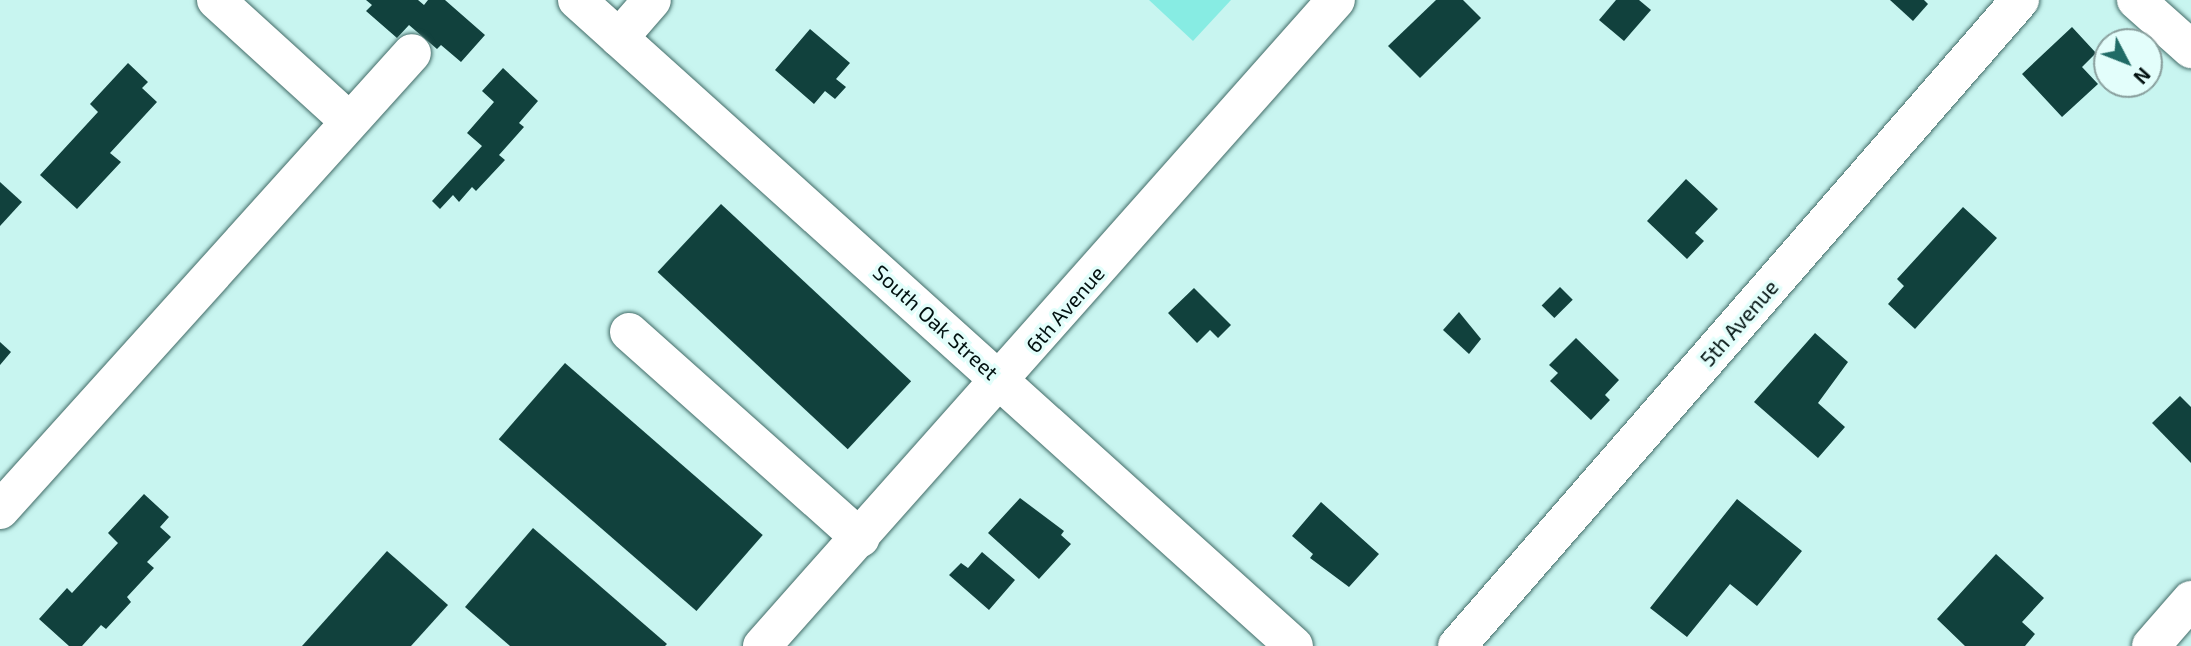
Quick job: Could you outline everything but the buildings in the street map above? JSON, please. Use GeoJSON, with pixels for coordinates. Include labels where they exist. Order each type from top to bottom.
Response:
{"type":"FeatureCollection","features":[{"type":"Feature","properties":{"kind":"street"},"geometry":{"type":"LineString","coordinates":[[216,0],[349,121]]}},
{"type":"Feature","properties":{"kind":"street","name":"South Oak Street"},"geometry":{"type":"LineString","coordinates":[[577,0],[1002,380],[1294,646]]}},
{"type":"Feature","properties":{"kind":"street"},"geometry":{"type":"LineString","coordinates":[[619,38],[652,0]]}},
{"type":"Feature","properties":{"kind":"street","name":"6th Avenue"},"geometry":{"type":"LineString","coordinates":[[762,646],[1002,380],[1336,0]]}},
{"type":"Feature","properties":{"kind":"street","name":"5th Avenue"},"geometry":{"type":"LineString","coordinates":[[1457,646],[2020,0]]}},
{"type":"Feature","properties":{"kind":"street"},"geometry":{"type":"LineString","coordinates":[[2136,0],[2191,49]]}},
{"type":"Feature","properties":{"kind":"street"},"geometry":{"type":"LineString","coordinates":[[0,510],[412,53]]}},
{"type":"Feature","properties":{"kind":"street"},"geometry":{"type":"LineString","coordinates":[[629,332],[860,537]]}},
{"type":"Feature","properties":{"kind":"street"},"geometry":{"type":"LineString","coordinates":[[2151,646],[2191,600]]}},
{"type":"Feature","properties":{"kind":"shaded area"},"geometry":{"type":"Polygon","coordinates":[[[1149,0],[1231,0],[1193,41],[1149,0]]]}}]}
